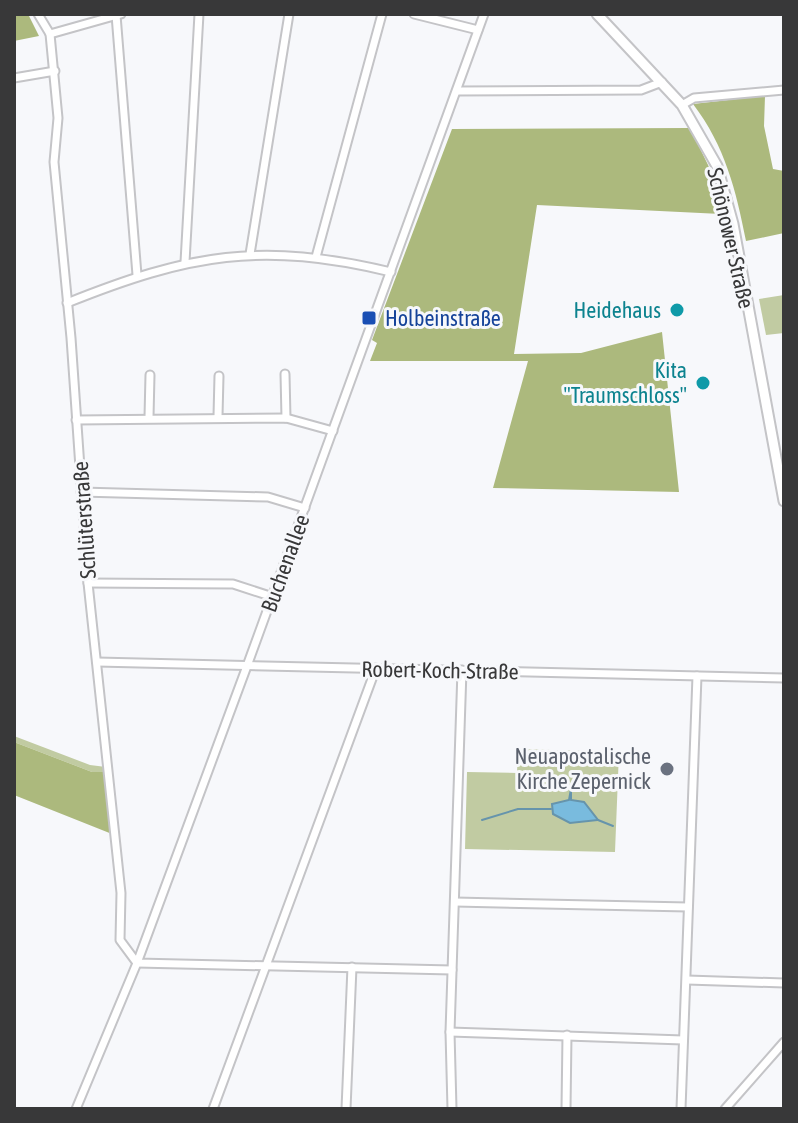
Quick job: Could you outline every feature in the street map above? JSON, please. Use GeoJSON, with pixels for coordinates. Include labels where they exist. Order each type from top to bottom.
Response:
{"type":"FeatureCollection","features":[{"type":"Feature","properties":{"kind":"street"},"geometry":{"type":"LineString","coordinates":[[38,14],[50,34],[119,14],[137,275]]}},
{"type":"Feature","properties":{"kind":"street"},"geometry":{"type":"LineString","coordinates":[[185,262],[199,14]]}},
{"type":"Feature","properties":{"kind":"street"},"geometry":{"type":"LineString","coordinates":[[250,254],[289,14]]}},
{"type":"Feature","properties":{"kind":"street"},"geometry":{"type":"LineString","coordinates":[[316,257],[382,14]]}},
{"type":"Feature","properties":{"kind":"street"},"geometry":{"type":"LineString","coordinates":[[414,14],[478,30]]}},
{"type":"Feature","properties":{"kind":"street","name":"Buchenallee"},"geometry":{"type":"LineString","coordinates":[[76,1109],[137,963],[484,14]]}},
{"type":"Feature","properties":{"kind":"street","name":"Schönower Straße"},"geometry":{"type":"LineString","coordinates":[[597,14],[682,105],[717,166],[733,224],[784,501]]}},
{"type":"Feature","properties":{"kind":"street","name":"Schlüterstraße"},"geometry":{"type":"LineString","coordinates":[[50,34],[58,118],[54,162],[88,583],[121,893],[120,940],[137,963]]}},
{"type":"Feature","properties":{"kind":"street"},"geometry":{"type":"LineString","coordinates":[[14,78],[55,71]]}},
{"type":"Feature","properties":{"kind":"street"},"geometry":{"type":"LineString","coordinates":[[457,91],[641,90],[651,89],[662,82]]}},
{"type":"Feature","properties":{"kind":"street"},"geometry":{"type":"LineString","coordinates":[[682,105],[694,98],[784,90]]}},
{"type":"Feature","properties":{"kind":"street"},"geometry":{"type":"LineString","coordinates":[[67,303],[137,275],[185,262],[250,254],[316,257],[391,272]]}},
{"type":"Feature","properties":{"kind":"street"},"geometry":{"type":"LineString","coordinates":[[285,374],[286,418]]}},
{"type":"Feature","properties":{"kind":"street"},"geometry":{"type":"LineString","coordinates":[[149,417],[150,375]]}},
{"type":"Feature","properties":{"kind":"street"},"geometry":{"type":"LineString","coordinates":[[218,416],[219,376]]}},
{"type":"Feature","properties":{"kind":"street"},"geometry":{"type":"LineString","coordinates":[[76,420],[218,416],[286,418],[333,431]]}},
{"type":"Feature","properties":{"kind":"street"},"geometry":{"type":"LineString","coordinates":[[81,492],[268,497],[305,508]]}},
{"type":"Feature","properties":{"kind":"street"},"geometry":{"type":"LineString","coordinates":[[88,583],[233,584],[273,597]]}},
{"type":"Feature","properties":{"kind":"street","name":"Robert-Koch-Straße"},"geometry":{"type":"LineString","coordinates":[[97,662],[784,678]]}},
{"type":"Feature","properties":{"kind":"street"},"geometry":{"type":"LineString","coordinates":[[213,1109],[376,668]]}},
{"type":"Feature","properties":{"kind":"street"},"geometry":{"type":"LineString","coordinates":[[452,1109],[450,1032],[462,670]]}},
{"type":"Feature","properties":{"kind":"street"},"geometry":{"type":"LineString","coordinates":[[681,1109],[697,676]]}},
{"type":"Feature","properties":{"kind":"street"},"geometry":{"type":"LineString","coordinates":[[455,902],[688,907]]}},
{"type":"Feature","properties":{"kind":"street"},"geometry":{"type":"LineString","coordinates":[[137,963],[269,963],[452,970]]}},
{"type":"Feature","properties":{"kind":"street"},"geometry":{"type":"LineString","coordinates":[[346,1109],[352,967]]}},
{"type":"Feature","properties":{"kind":"street"},"geometry":{"type":"LineString","coordinates":[[687,980],[784,983]]}},
{"type":"Feature","properties":{"kind":"street"},"geometry":{"type":"LineString","coordinates":[[450,1032],[683,1040]]}},
{"type":"Feature","properties":{"kind":"street"},"geometry":{"type":"LineString","coordinates":[[566,1109],[567,1035]]}},
{"type":"Feature","properties":{"kind":"street"},"geometry":{"type":"LineString","coordinates":[[725,1109],[784,1042]]}},
{"type":"Feature","properties":{"kind":"green space"},"geometry":{"type":"Polygon","coordinates":[[[14,14],[28,14],[39,36],[14,41],[14,14]]]}},
{"type":"Feature","properties":{"kind":"green space"},"geometry":{"type":"Polygon","coordinates":[[[765,96],[764,126],[773,169],[784,171],[784,233],[746,241],[728,169],[713,136],[693,104],[765,96]]]}},
{"type":"Feature","properties":{"kind":"green space"},"geometry":{"type":"Polygon","coordinates":[[[690,128],[709,167],[721,214],[537,205],[514,354],[581,353],[662,332],[679,492],[493,488],[528,361],[370,361],[377,343],[372,340],[452,129],[690,128]]]}},
{"type":"Feature","properties":{"kind":"green space"},"geometry":{"type":"Polygon","coordinates":[[[784,295],[784,333],[766,335],[759,299],[784,295]]]}},
{"type":"Feature","properties":{"kind":"green space"},"geometry":{"type":"Polygon","coordinates":[[[14,736],[90,765],[106,767],[106,772],[92,772],[14,742],[14,736]]]}},
{"type":"Feature","properties":{"kind":"green space"},"geometry":{"type":"Polygon","coordinates":[[[14,742],[92,772],[106,772],[112,834],[14,795],[14,742]]]}},
{"type":"Feature","properties":{"kind":"green space"},"geometry":{"type":"Polygon","coordinates":[[[518,749],[619,752],[615,852],[465,849],[467,772],[517,773],[518,749]]]}},
{"type":"Feature","properties":{"kind":"water"},"geometry":{"type":"Polygon","coordinates":[[[571,789],[571,800],[584,802],[598,820],[570,823],[553,814],[552,804],[569,800],[571,789]]]}},
{"type":"Feature","properties":{"kind":"waterway"},"geometry":{"type":"LineString","coordinates":[[482,820],[518,809],[551,809]]}},
{"type":"Feature","properties":{"kind":"waterway"},"geometry":{"type":"LineString","coordinates":[[598,820],[613,826]]}},
{"type":"Feature","properties":{"kind":"place","name":"Heidehaus"},"geometry":{"type":"Point","coordinates":[677,310]}},
{"type":"Feature","properties":{"kind":"place","name":"Holbeinstraße"},"geometry":{"type":"Point","coordinates":[369,318]}},
{"type":"Feature","properties":{"kind":"place","name":"Kita \"Traumschloss\""},"geometry":{"type":"Point","coordinates":[703,383]}},
{"type":"Feature","properties":{"kind":"place","name":"Neuapostalische Kirche Zepernick"},"geometry":{"type":"Point","coordinates":[667,769]}}]}
